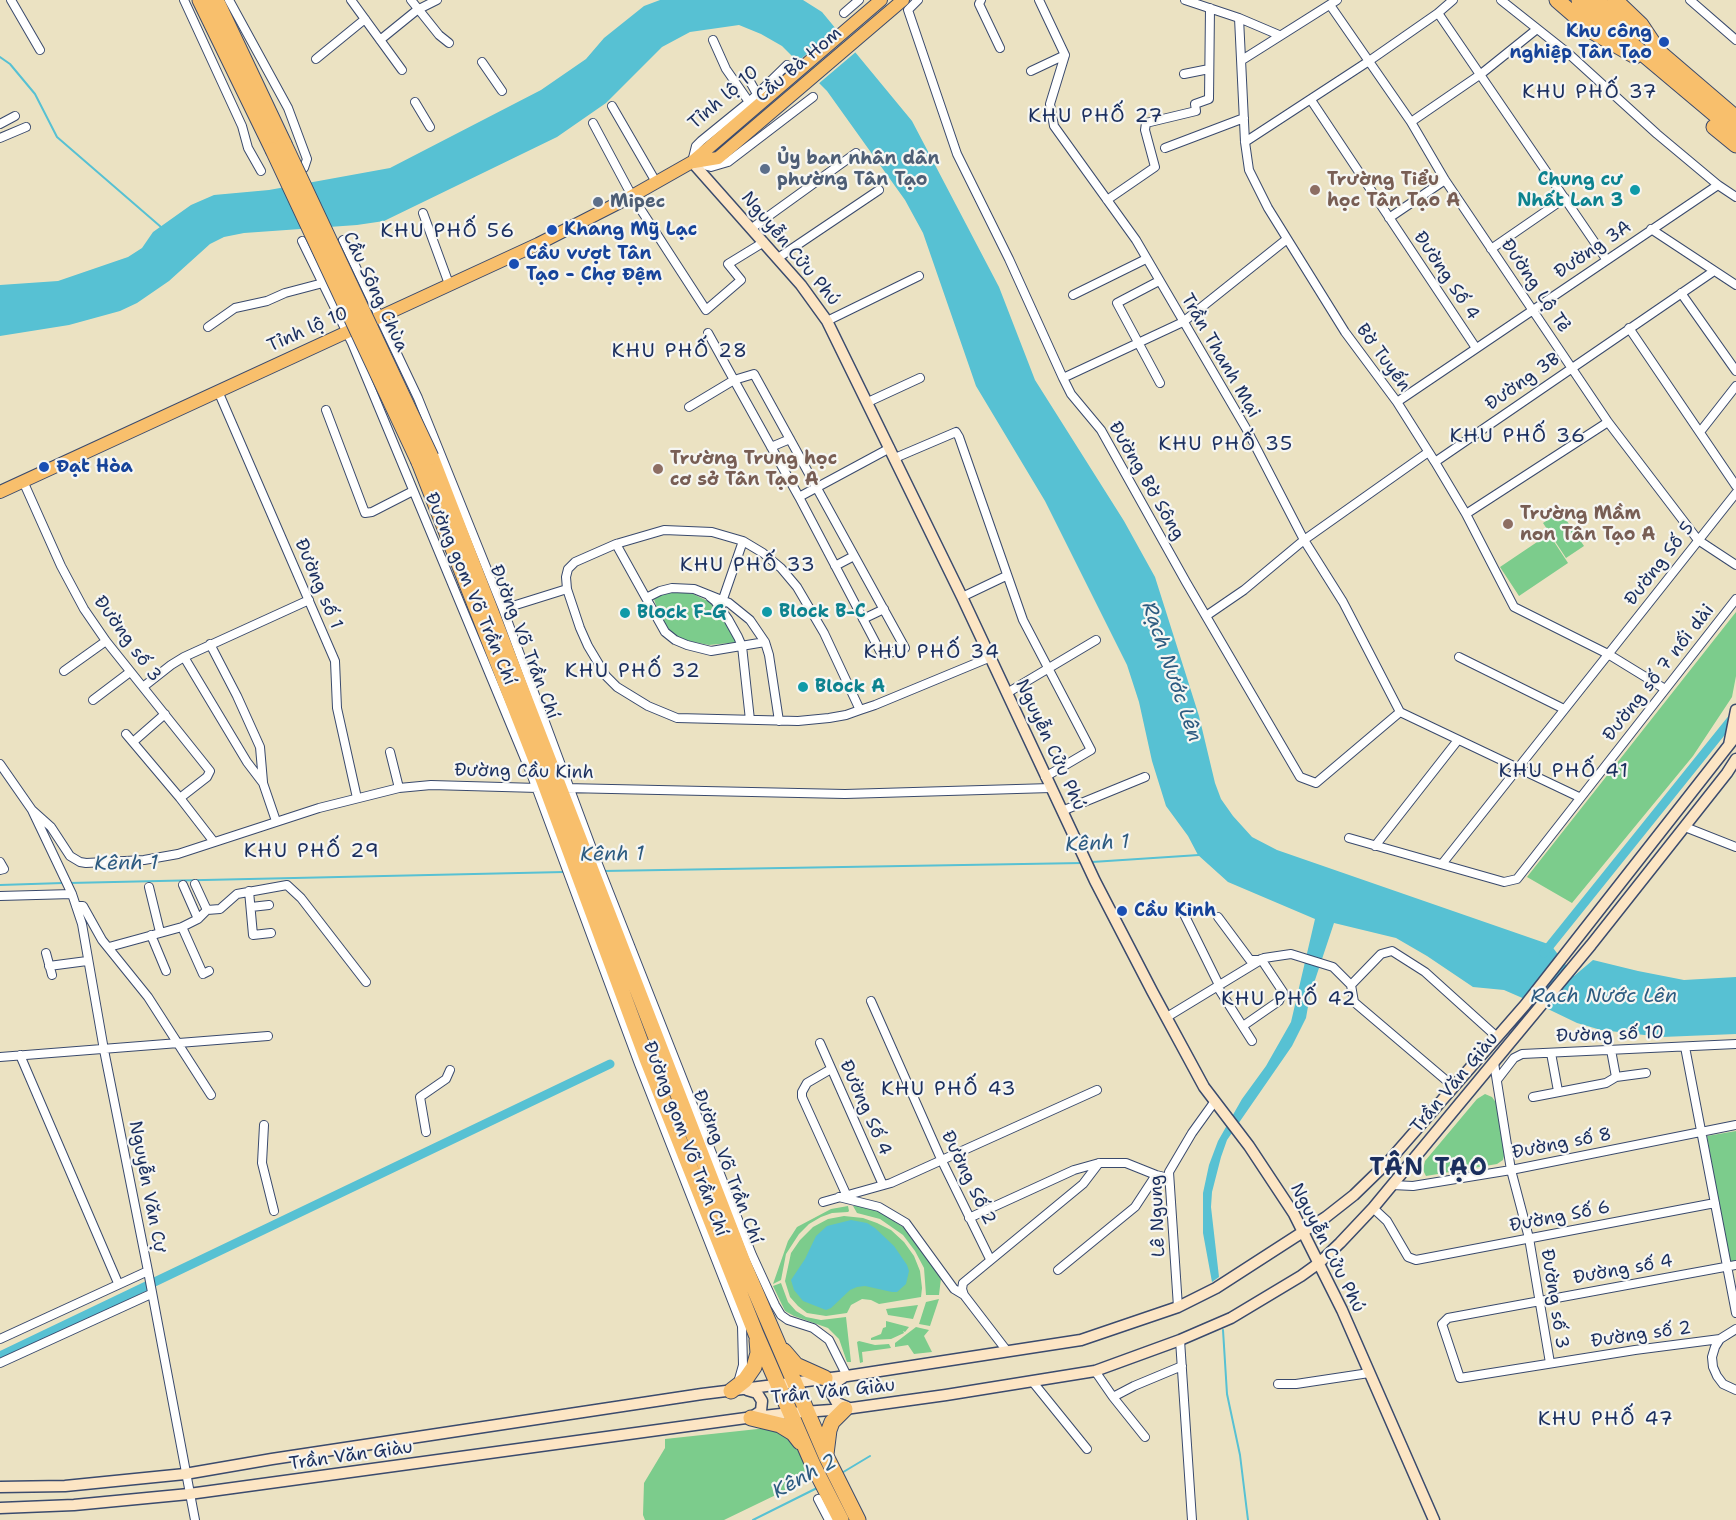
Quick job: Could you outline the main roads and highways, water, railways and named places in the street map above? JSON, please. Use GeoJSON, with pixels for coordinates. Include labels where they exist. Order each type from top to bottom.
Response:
{"type":"FeatureCollection","features":[{"type":"Feature","properties":{"kind":"highway"},"geometry":{"type":"LineString","coordinates":[[200,0],[278,147]]}},
{"type":"Feature","properties":{"kind":"highway"},"geometry":{"type":"LineString","coordinates":[[216,0],[278,147]]}},
{"type":"Feature","properties":{"kind":"highway"},"geometry":{"type":"LineString","coordinates":[[1557,0],[1595,33],[1614,46],[1655,57]]}},
{"type":"Feature","properties":{"kind":"highway"},"geometry":{"type":"LineString","coordinates":[[1569,0],[1602,6],[1628,25],[1655,57],[1690,106],[1736,145]]}},
{"type":"Feature","properties":{"kind":"highway"},"geometry":{"type":"LineString","coordinates":[[1579,0],[1602,6],[1641,25],[1655,57]]}},
{"type":"Feature","properties":{"kind":"highway"},"geometry":{"type":"LineString","coordinates":[[1602,6],[1628,42],[1655,57],[1736,118]]}},
{"type":"Feature","properties":{"kind":"highway"},"geometry":{"type":"LineString","coordinates":[[1668,76],[1736,132]]}},
{"type":"Feature","properties":{"kind":"highway","name":"Cầu Sông Chùa"},"geometry":{"type":"LineString","coordinates":[[278,147],[425,460]]}},
{"type":"Feature","properties":{"kind":"highway","name":"Đường Võ Trần Chí"},"geometry":{"type":"LineString","coordinates":[[425,460],[553,788],[570,849],[592,893],[748,1260],[776,1340],[790,1413],[811,1460]]}},
{"type":"Feature","properties":{"kind":"highway","name":"Đường Võ Trần Chí"},"geometry":{"type":"LineString","coordinates":[[592,893],[647,1059],[756,1334],[807,1412],[826,1456],[837,1490]]}},
{"type":"Feature","properties":{"kind":"highway"},"geometry":{"type":"LineString","coordinates":[[737,1390],[754,1367],[758,1353],[756,1334]]}},
{"type":"Feature","properties":{"kind":"highway"},"geometry":{"type":"LineString","coordinates":[[776,1340],[796,1365],[825,1378]]}},
{"type":"Feature","properties":{"kind":"highway"},"geometry":{"type":"LineString","coordinates":[[826,1456],[832,1422],[848,1408]]}},
{"type":"Feature","properties":{"kind":"highway"},"geometry":{"type":"LineString","coordinates":[[748,1418],[772,1422],[793,1433],[858,1520]]}},
{"type":"Feature","properties":{"kind":"highway"},"geometry":{"type":"LineString","coordinates":[[837,1490],[841,1520]]}},
{"type":"Feature","properties":{"kind":"main road","name":"Cầu Bà Hom"},"geometry":{"type":"LineString","coordinates":[[707,150],[881,0]]}},
{"type":"Feature","properties":{"kind":"main road","name":"Cầu Bà Hom"},"geometry":{"type":"LineString","coordinates":[[718,158],[906,5]]}},
{"type":"Feature","properties":{"kind":"main road","name":"Tỉnh lộ 10"},"geometry":{"type":"LineString","coordinates":[[0,492],[538,244],[632,196],[693,162],[707,150]]}},
{"type":"Feature","properties":{"kind":"main road","name":"Tỉnh lộ 10"},"geometry":{"type":"LineString","coordinates":[[693,162],[718,158]]}},
{"type":"Feature","properties":{"kind":"main road","name":"Nguyễn Cửu Phú"},"geometry":{"type":"LineString","coordinates":[[693,162],[778,258],[828,321],[991,657],[1095,881],[1204,1087],[1286,1200],[1303,1231],[1342,1310],[1434,1520]]}},
{"type":"Feature","properties":{"kind":"main road"},"geometry":{"type":"LineString","coordinates":[[1728,746],[1736,710]]}},
{"type":"Feature","properties":{"kind":"main road"},"geometry":{"type":"LineString","coordinates":[[1728,746],[1736,736]]}},
{"type":"Feature","properties":{"kind":"main road","name":"Trần Văn Giàu"},"geometry":{"type":"LineString","coordinates":[[0,1487],[65,1486],[185,1474],[315,1452],[702,1394],[847,1376],[1081,1340],[1178,1307],[1216,1288],[1326,1217],[1354,1195],[1389,1161],[1525,1005],[1580,938],[1728,746]]}},
{"type":"Feature","properties":{"kind":"main road"},"geometry":{"type":"LineString","coordinates":[[1732,770],[1736,760]]}},
{"type":"Feature","properties":{"kind":"main road","name":"Trần Văn Giàu"},"geometry":{"type":"LineString","coordinates":[[0,1508],[189,1494],[748,1418],[945,1395],[1095,1371],[1180,1340],[1231,1318],[1319,1263],[1392,1185],[1591,945],[1732,770]]}},
{"type":"Feature","properties":{"kind":"main road"},"geometry":{"type":"LineString","coordinates":[[847,1376],[834,1384],[832,1394],[841,1406],[848,1408]]}},
{"type":"Feature","properties":{"kind":"main road"},"geometry":{"type":"LineString","coordinates":[[737,1390],[753,1391],[762,1401],[761,1411],[748,1418]]}},
{"type":"Feature","properties":{"kind":"water","name":"Rạch Nước Lên"},"geometry":{"type":"Polygon","coordinates":[[[660,0],[803,0],[822,12],[912,121],[999,287],[1035,380],[1124,521],[1155,577],[1199,716],[1215,783],[1221,799],[1252,837],[1277,850],[1551,945],[1574,976],[1593,960],[1684,980],[1736,977],[1736,1034],[1662,1037],[1601,1030],[1577,1023],[1504,990],[1473,987],[1396,938],[1334,923],[1310,995],[1306,1018],[1292,1046],[1227,1140],[1221,1157],[1212,1192],[1211,1207],[1219,1277],[1212,1282],[1203,1233],[1203,1193],[1209,1165],[1218,1141],[1242,1099],[1266,1066],[1291,1022],[1315,919],[1228,882],[1198,855],[1188,836],[1166,806],[1127,665],[1045,501],[976,386],[923,233],[905,200],[827,91],[782,46],[739,25],[690,32],[662,47],[606,103],[557,137],[384,221],[244,233],[224,237],[210,244],[169,281],[137,303],[120,311],[69,325],[0,336],[0,285],[58,281],[128,257],[142,248],[153,232],[191,205],[214,195],[269,190],[390,168],[541,90],[586,59],[604,38],[644,6],[660,0]]]}},
{"type":"Feature","properties":{"kind":"water"},"geometry":{"type":"Polygon","coordinates":[[[851,1220],[867,1223],[894,1246],[909,1271],[906,1284],[897,1292],[865,1286],[857,1287],[826,1310],[803,1301],[794,1290],[791,1280],[816,1236],[827,1226],[851,1220]]]}},
{"type":"Feature","properties":{"kind":"waterway"},"geometry":{"type":"LineString","coordinates":[[0,57],[10,64],[35,94],[57,137],[161,227]]}},
{"type":"Feature","properties":{"kind":"waterway"},"geometry":{"type":"LineString","coordinates":[[1544,953],[1735,715]]}},
{"type":"Feature","properties":{"kind":"waterway","name":"Kênh 1"},"geometry":{"type":"LineString","coordinates":[[1092,862],[1199,855]]}},
{"type":"Feature","properties":{"kind":"waterway","name":"Kênh 1"},"geometry":{"type":"LineString","coordinates":[[603,871],[1083,863]]}},
{"type":"Feature","properties":{"kind":"waterway","name":"Kênh 1"},"geometry":{"type":"LineString","coordinates":[[69,883],[564,872]]}},
{"type":"Feature","properties":{"kind":"waterway","name":"Kênh 1"},"geometry":{"type":"LineString","coordinates":[[0,885],[63,883]]}},
{"type":"Feature","properties":{"kind":"waterway","name":"Kênh 1"},"geometry":{"type":"LineString","coordinates":[[0,1356],[610,1064]]}},
{"type":"Feature","properties":{"kind":"waterway"},"geometry":{"type":"LineString","coordinates":[[1223,1330],[1227,1394],[1240,1455],[1248,1520]]}},
{"type":"Feature","properties":{"kind":"waterway","name":"Kênh 2"},"geometry":{"type":"LineString","coordinates":[[840,1474],[870,1456]]}},
{"type":"Feature","properties":{"kind":"waterway","name":"Kênh 2"},"geometry":{"type":"LineString","coordinates":[[753,1520],[817,1488]]}},
{"type":"Feature","properties":{"kind":"place","name":"Khu công nghiệp Tân Tạo"},"geometry":{"type":"Point","coordinates":[1664,42]}},
{"type":"Feature","properties":{"kind":"place","name":"Ủy ban nhân dân phường Tân Tạo"},"geometry":{"type":"Point","coordinates":[765,169]}},
{"type":"Feature","properties":{"kind":"place","name":"Trường Tiểu học Tân Tạo A"},"geometry":{"type":"Point","coordinates":[1315,190]}},
{"type":"Feature","properties":{"kind":"place","name":"Chung cư Nhất Lan 3"},"geometry":{"type":"Point","coordinates":[1635,190]}},
{"type":"Feature","properties":{"kind":"place","name":"Mipec"},"geometry":{"type":"Point","coordinates":[598,202]}},
{"type":"Feature","properties":{"kind":"place","name":"Khang Mỹ Lạc"},"geometry":{"type":"Point","coordinates":[552,230]}},
{"type":"Feature","properties":{"kind":"place","name":"Cầu vượt Tân Tạo - Chợ Đệm"},"geometry":{"type":"Point","coordinates":[514,264]}},
{"type":"Feature","properties":{"kind":"place","name":"Đạt Hòa"},"geometry":{"type":"Point","coordinates":[44,467]}},
{"type":"Feature","properties":{"kind":"place","name":"Trường Trung học cơ sở Tân Tạo A"},"geometry":{"type":"Point","coordinates":[658,469]}},
{"type":"Feature","properties":{"kind":"place","name":"Trường Mầm non Tân Tạo A"},"geometry":{"type":"Point","coordinates":[1508,524]}},
{"type":"Feature","properties":{"kind":"place","name":"Block B-C"},"geometry":{"type":"Point","coordinates":[767,612]}},
{"type":"Feature","properties":{"kind":"place","name":"Block F-G"},"geometry":{"type":"Point","coordinates":[625,613]}},
{"type":"Feature","properties":{"kind":"place","name":"Block A"},"geometry":{"type":"Point","coordinates":[803,687]}},
{"type":"Feature","properties":{"kind":"place","name":"Cầu Kinh"},"geometry":{"type":"Point","coordinates":[1122,911]}},
{"type":"Feature","properties":{"kind":"district","name":"KHU PHỐ 37"},"geometry":{"type":"Point","coordinates":[1590,93]}},
{"type":"Feature","properties":{"kind":"district","name":"KHU PHỐ 27"},"geometry":{"type":"Point","coordinates":[1096,117]}},
{"type":"Feature","properties":{"kind":"district","name":"KHU PHỐ 56"},"geometry":{"type":"Point","coordinates":[448,232]}},
{"type":"Feature","properties":{"kind":"district","name":"KHU PHỐ 28"},"geometry":{"type":"Point","coordinates":[680,352]}},
{"type":"Feature","properties":{"kind":"district","name":"KHU PHỐ 36"},"geometry":{"type":"Point","coordinates":[1518,437]}},
{"type":"Feature","properties":{"kind":"district","name":"KHU PHỐ 35"},"geometry":{"type":"Point","coordinates":[1226,445]}},
{"type":"Feature","properties":{"kind":"district","name":"KHU PHỐ 33"},"geometry":{"type":"Point","coordinates":[748,566]}},
{"type":"Feature","properties":{"kind":"district","name":"KHU PHỐ 34"},"geometry":{"type":"Point","coordinates":[932,653]}},
{"type":"Feature","properties":{"kind":"district","name":"KHU PHỐ 32"},"geometry":{"type":"Point","coordinates":[633,672]}},
{"type":"Feature","properties":{"kind":"district","name":"KHU PHỐ 41"},"geometry":{"type":"Point","coordinates":[1564,772]}},
{"type":"Feature","properties":{"kind":"district","name":"KHU PHỐ 29"},"geometry":{"type":"Point","coordinates":[312,852]}},
{"type":"Feature","properties":{"kind":"district","name":"KHU PHỐ 42"},"geometry":{"type":"Point","coordinates":[1289,1000]}},
{"type":"Feature","properties":{"kind":"district","name":"KHU PHỐ 43"},"geometry":{"type":"Point","coordinates":[949,1090]}},
{"type":"Feature","properties":{"kind":"district","name":"TÂN TẠO"},"geometry":{"type":"Point","coordinates":[1429,1169]}},
{"type":"Feature","properties":{"kind":"district","name":"KHU PHỐ 47"},"geometry":{"type":"Point","coordinates":[1606,1420]}}]}
